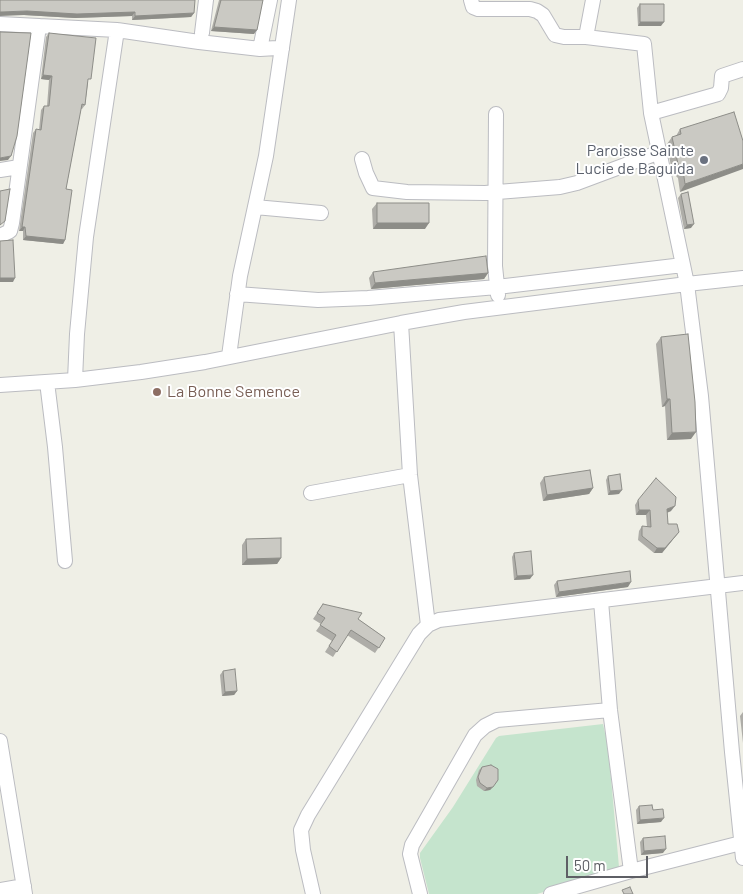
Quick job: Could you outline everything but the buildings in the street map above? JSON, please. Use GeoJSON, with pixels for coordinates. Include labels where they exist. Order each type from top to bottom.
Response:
{"type":"FeatureCollection","features":[{"type":"Feature","properties":{"kind":"street"},"geometry":{"type":"LineString","coordinates":[[202,33],[206,0]]}},
{"type":"Feature","properties":{"kind":"street"},"geometry":{"type":"LineString","coordinates":[[260,49],[270,0]]}},
{"type":"Feature","properties":{"kind":"street"},"geometry":{"type":"LineString","coordinates":[[228,356],[237,294],[266,156],[289,0]]}},
{"type":"Feature","properties":{"kind":"street"},"geometry":{"type":"LineString","coordinates":[[470,0],[473,7],[478,9],[530,9],[537,11],[542,15],[555,35],[644,44],[651,113],[687,284],[701,396],[718,586],[738,752],[740,842],[743,858]]}},
{"type":"Feature","properties":{"kind":"street"},"geometry":{"type":"LineString","coordinates":[[586,37],[593,0]]}},
{"type":"Feature","properties":{"kind":"street"},"geometry":{"type":"LineString","coordinates":[[0,24],[117,30],[260,49],[282,49]]}},
{"type":"Feature","properties":{"kind":"street"},"geometry":{"type":"LineString","coordinates":[[0,236],[10,231],[39,26]]}},
{"type":"Feature","properties":{"kind":"street"},"geometry":{"type":"LineString","coordinates":[[75,380],[77,334],[86,237],[117,30]]}},
{"type":"Feature","properties":{"kind":"street"},"geometry":{"type":"LineString","coordinates":[[651,113],[718,94],[721,88],[722,76],[743,69]]}},
{"type":"Feature","properties":{"kind":"street"},"geometry":{"type":"LineString","coordinates":[[496,114],[495,266],[499,308]]}},
{"type":"Feature","properties":{"kind":"street"},"geometry":{"type":"LineString","coordinates":[[362,158],[373,188],[407,192],[496,192],[560,187],[577,183],[660,152]]}},
{"type":"Feature","properties":{"kind":"street"},"geometry":{"type":"LineString","coordinates":[[0,170],[19,167]]}},
{"type":"Feature","properties":{"kind":"street"},"geometry":{"type":"LineString","coordinates":[[255,207],[321,213]]}},
{"type":"Feature","properties":{"kind":"street"},"geometry":{"type":"LineString","coordinates":[[237,294],[318,300],[368,298],[497,287],[683,265]]}},
{"type":"Feature","properties":{"kind":"street"},"geometry":{"type":"LineString","coordinates":[[0,385],[75,380],[195,364],[401,323],[499,308],[743,278]]}},
{"type":"Feature","properties":{"kind":"street"},"geometry":{"type":"LineString","coordinates":[[401,323],[410,475],[428,625]]}},
{"type":"Feature","properties":{"kind":"street"},"geometry":{"type":"LineString","coordinates":[[47,382],[55,447],[64,561]]}},
{"type":"Feature","properties":{"kind":"street"},"geometry":{"type":"LineString","coordinates":[[311,493],[410,475]]}},
{"type":"Feature","properties":{"kind":"street"},"geometry":{"type":"LineString","coordinates":[[313,894],[302,850],[301,830],[308,815],[419,634],[428,625],[439,620],[743,583]]}},
{"type":"Feature","properties":{"kind":"street"},"geometry":{"type":"LineString","coordinates":[[601,601],[610,710],[631,871]]}},
{"type":"Feature","properties":{"kind":"street"},"geometry":{"type":"LineString","coordinates":[[420,894],[410,854],[412,845],[475,735],[480,730],[497,720],[610,710]]}},
{"type":"Feature","properties":{"kind":"street"},"geometry":{"type":"LineString","coordinates":[[0,741],[25,890],[0,890]]}},
{"type":"Feature","properties":{"kind":"street"},"geometry":{"type":"LineString","coordinates":[[551,894],[740,842]]}},
{"type":"Feature","properties":{"kind":"green space"},"geometry":{"type":"Polygon","coordinates":[[[603,724],[607,734],[619,867],[616,870],[537,894],[429,894],[420,853],[453,807],[496,738],[499,736],[603,724]]]}},
{"type":"Feature","properties":{"kind":"place","name":"Paroisse Sainte Lucie de Baguida"},"geometry":{"type":"Point","coordinates":[704,160]}},
{"type":"Feature","properties":{"kind":"place","name":"La Bonne Semence"},"geometry":{"type":"Point","coordinates":[157,392]}}]}
